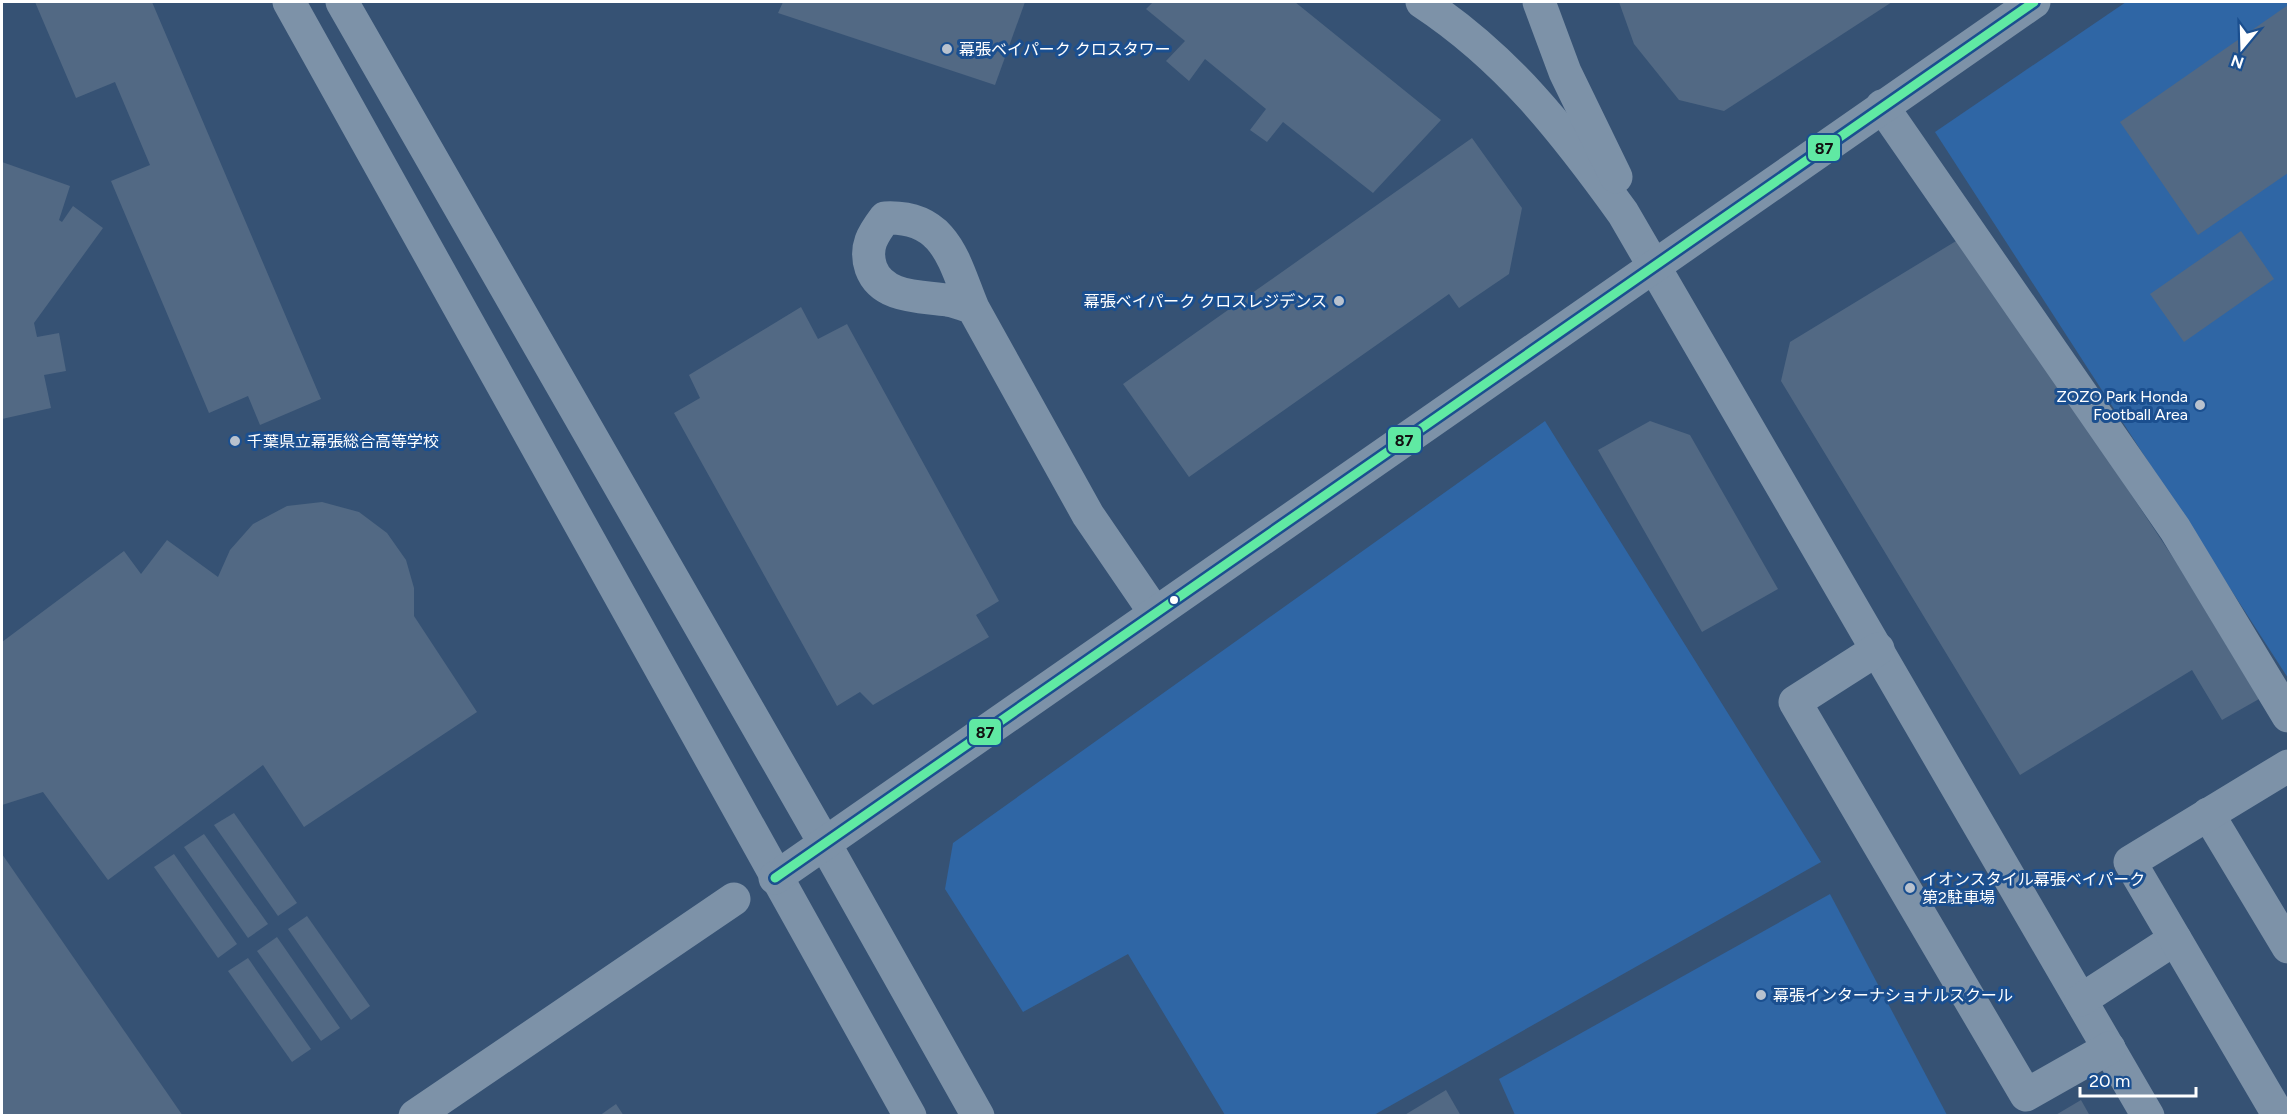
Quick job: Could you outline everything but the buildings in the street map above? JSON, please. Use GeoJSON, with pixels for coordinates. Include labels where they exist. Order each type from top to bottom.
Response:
{"type":"FeatureCollection","features":[{"type":"Feature","properties":{"kind":"street"},"geometry":{"type":"LineString","coordinates":[[289,2],[775,878],[910,1116]]}},
{"type":"Feature","properties":{"kind":"street"},"geometry":{"type":"LineString","coordinates":[[342,2],[825,844],[978,1116]]}},
{"type":"Feature","properties":{"kind":"street"},"geometry":{"type":"LineString","coordinates":[[1422,2],[1460,27],[1520,81],[1580,153],[1623,213],[2148,1116]]}},
{"type":"Feature","properties":{"kind":"street"},"geometry":{"type":"LineString","coordinates":[[1539,2],[1565,72],[1654,264]]}},
{"type":"Feature","properties":{"kind":"street"},"geometry":{"type":"LineString","coordinates":[[775,878],[1654,264],[2034,2]]}},
{"type":"Feature","properties":{"kind":"street"},"geometry":{"type":"LineString","coordinates":[[1882,106],[2175,529],[2289,716]]}},
{"type":"Feature","properties":{"kind":"street"},"geometry":{"type":"LineString","coordinates":[[974,308],[1088,514],[1155,613]]}},
{"type":"Feature","properties":{"kind":"street"},"geometry":{"type":"LineString","coordinates":[[1878,649],[1795,702],[2026,1095],[2109,1048]]}},
{"type":"Feature","properties":{"kind":"street"},"geometry":{"type":"LineString","coordinates":[[2279,1116],[2130,862],[2289,766]]}},
{"type":"Feature","properties":{"kind":"street"},"geometry":{"type":"LineString","coordinates":[[2208,814],[2284,931]]}},
{"type":"Feature","properties":{"kind":"street"},"geometry":{"type":"LineString","coordinates":[[415,1116],[734,899]]}},
{"type":"Feature","properties":{"kind":"street"},"geometry":{"type":"LineString","coordinates":[[2081,1000],[2175,939]]}},
{"type":"Feature","properties":{"kind":"shaded area","name":"ZOZO Park Honda Football Area"},"geometry":{"type":"Polygon","coordinates":[[[2126,2],[2288,2],[2288,678],[1935,132],[2126,2]]]}},
{"type":"Feature","properties":{"kind":"shaded area"},"geometry":{"type":"Polygon","coordinates":[[[1545,421],[1821,862],[1374,1115],[1225,1115],[1128,954],[1023,1012],[945,889],[953,843],[1545,421]]]}},
{"type":"Feature","properties":{"kind":"shaded area","name":"幕張インターナショナルスクール"},"geometry":{"type":"Polygon","coordinates":[[[1830,894],[1947,1115],[1515,1115],[1499,1079],[1830,894]]]}},
{"type":"Feature","properties":{"kind":"transit line","name":"87"},"geometry":{"type":"LineString","coordinates":[[775,878],[2034,2]]}},
{"type":"Feature","properties":{"kind":"place","name":"幕張ベイパーク クロスタワー"},"geometry":{"type":"Point","coordinates":[947,49]}},
{"type":"Feature","properties":{"kind":"place","name":"幕張ベイパーク クロスレジデンス"},"geometry":{"type":"Point","coordinates":[1339,301]}},
{"type":"Feature","properties":{"kind":"place","name":"ZOZO Park Honda Football Area"},"geometry":{"type":"Point","coordinates":[2200,405]}},
{"type":"Feature","properties":{"kind":"place","name":"千葉県立幕張総合高等学校"},"geometry":{"type":"Point","coordinates":[235,441]}},
{"type":"Feature","properties":{"kind":"place","name":"イオンスタイル幕張ベイパーク 第2駐車場"},"geometry":{"type":"Point","coordinates":[1910,888]}},
{"type":"Feature","properties":{"kind":"place","name":"幕張インターナショナルスクール"},"geometry":{"type":"Point","coordinates":[1761,995]}}]}
